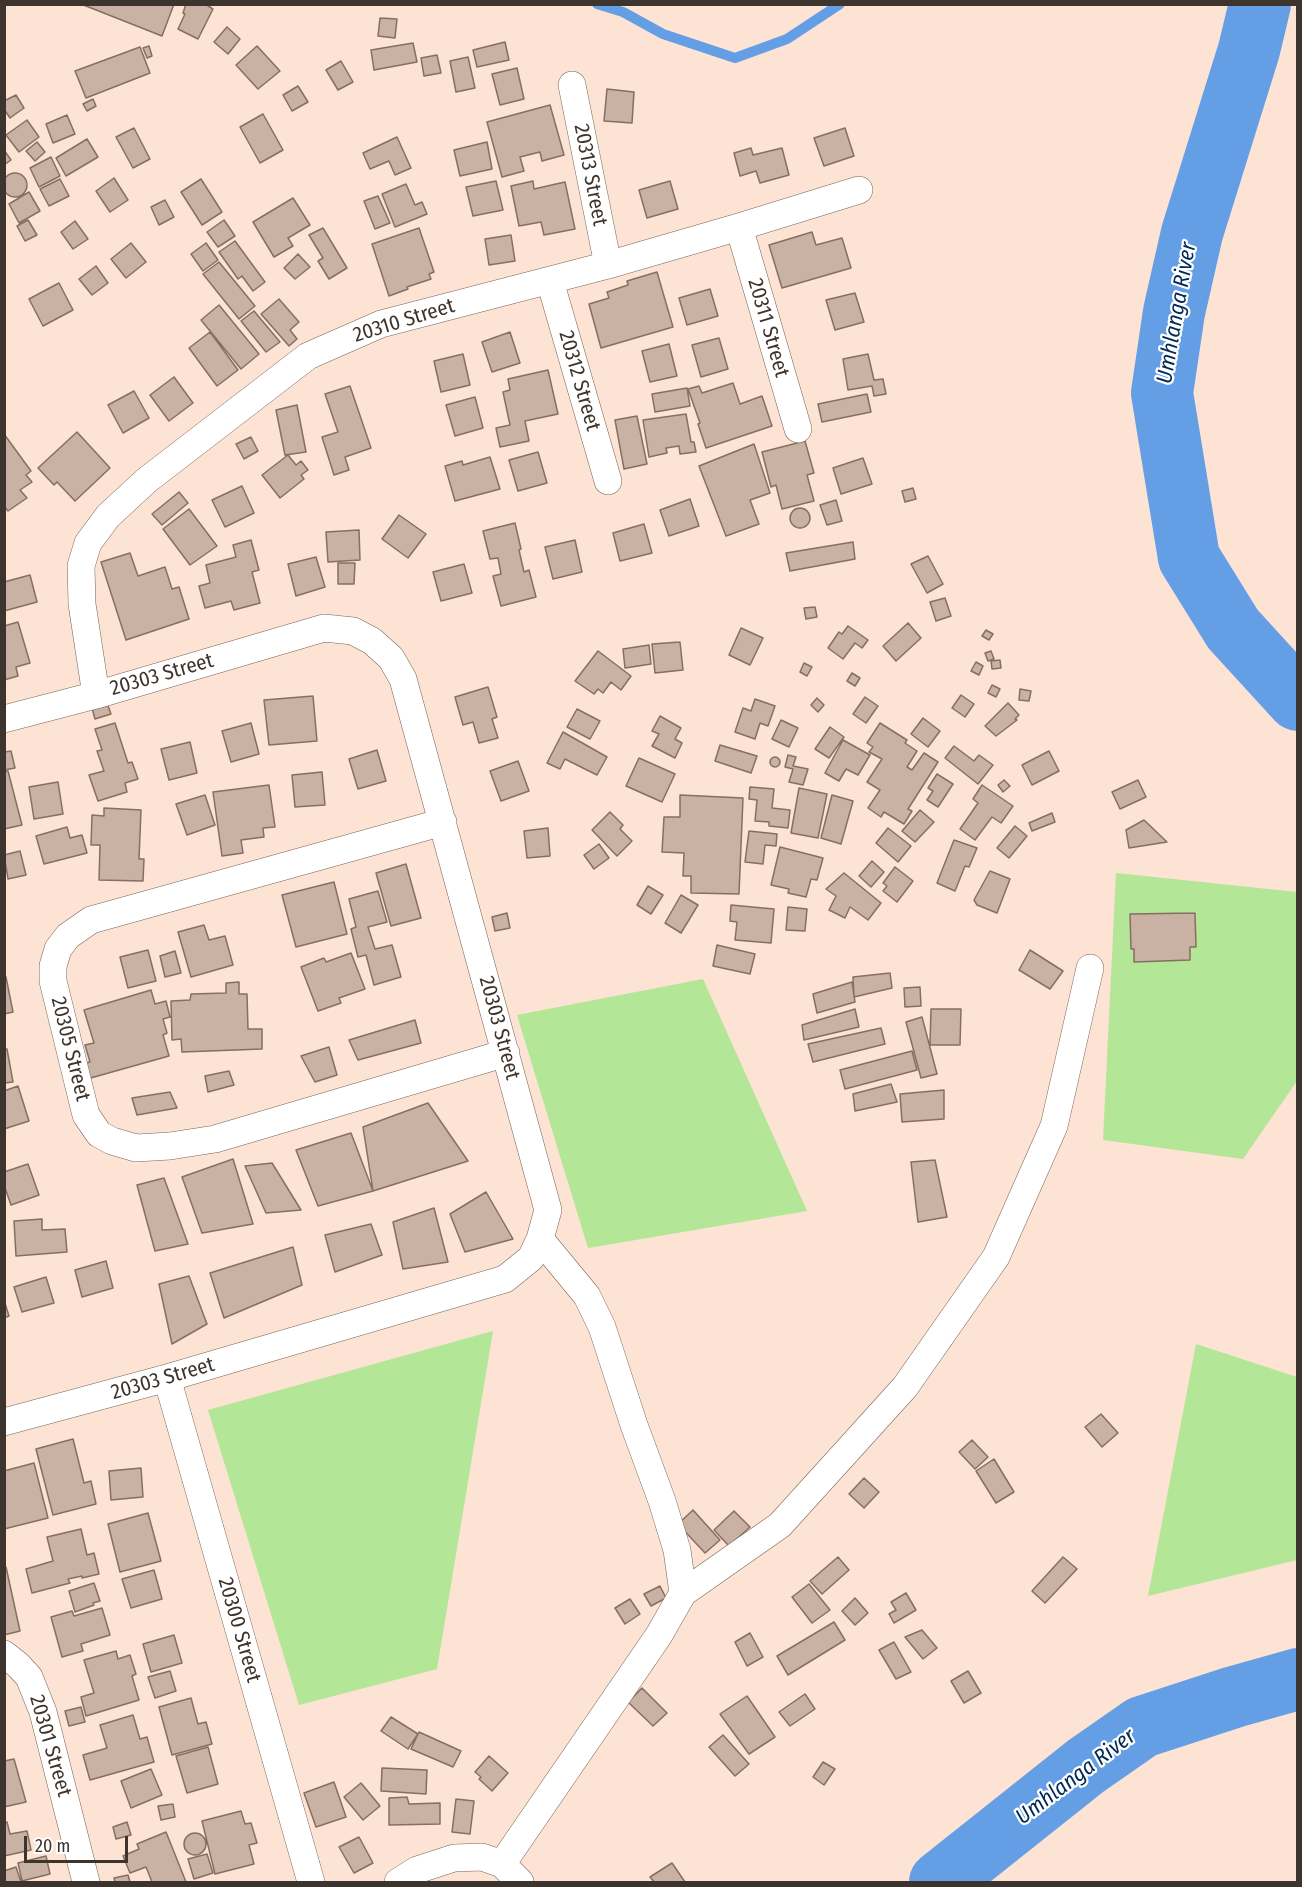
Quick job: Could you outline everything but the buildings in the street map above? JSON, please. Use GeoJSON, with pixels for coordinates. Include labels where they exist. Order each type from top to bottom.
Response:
{"type":"FeatureCollection","features":[{"type":"Feature","properties":{"kind":"street","name":"20313 Street"},"geometry":{"type":"LineString","coordinates":[[572,85],[608,265]]}},
{"type":"Feature","properties":{"kind":"street","name":"20310 Street"},"geometry":{"type":"LineString","coordinates":[[96,695],[82,604],[81,566],[88,543],[108,516],[147,480],[308,356],[381,324],[608,265],[859,190]]}},
{"type":"Feature","properties":{"kind":"street","name":"20311 Street"},"geometry":{"type":"LineString","coordinates":[[738,227],[798,429]]}},
{"type":"Feature","properties":{"kind":"street","name":"20312 Street"},"geometry":{"type":"LineString","coordinates":[[550,281],[608,481]]}},
{"type":"Feature","properties":{"kind":"street","name":"20303 Street"},"geometry":{"type":"LineString","coordinates":[[4,719],[96,695],[324,628],[352,631],[372,641],[391,658],[403,679],[548,1210],[540,1239],[531,1257],[506,1279],[167,1378],[4,1422]]}},
{"type":"Feature","properties":{"kind":"street","name":"20305 Street"},"geometry":{"type":"LineString","coordinates":[[443,822],[91,920],[68,936],[58,949],[53,966],[53,981],[86,1115],[99,1134],[112,1141],[136,1148],[170,1146],[215,1139],[506,1053]]}},
{"type":"Feature","properties":{"kind":"street"},"geometry":{"type":"LineString","coordinates":[[398,1882],[417,1870],[454,1858],[482,1857],[511,1873],[683,1593],[780,1525],[905,1387],[996,1257],[1054,1126],[1090,968]]}},
{"type":"Feature","properties":{"kind":"street"},"geometry":{"type":"LineString","coordinates":[[540,1239],[586,1296],[602,1327],[677,1550],[683,1593]]}},
{"type":"Feature","properties":{"kind":"street","name":"20300 Street"},"geometry":{"type":"LineString","coordinates":[[167,1378],[311,1882]]}},
{"type":"Feature","properties":{"kind":"street","name":"20301 Street"},"geometry":{"type":"LineString","coordinates":[[4,1654],[28,1677],[43,1712],[86,1882]]}},
{"type":"Feature","properties":{"kind":"green space"},"geometry":{"type":"Polygon","coordinates":[[[1116,873],[1297,892],[1297,1081],[1243,1159],[1103,1140],[1116,873]]]}},
{"type":"Feature","properties":{"kind":"green space"},"geometry":{"type":"Polygon","coordinates":[[[703,979],[807,1211],[588,1248],[517,1015],[703,979]]]}},
{"type":"Feature","properties":{"kind":"green space"},"geometry":{"type":"Polygon","coordinates":[[[493,1331],[437,1669],[299,1705],[208,1410],[493,1331]]]}},
{"type":"Feature","properties":{"kind":"green space"},"geometry":{"type":"Polygon","coordinates":[[[1196,1344],[1297,1377],[1297,1560],[1148,1596],[1196,1344]]]}},
{"type":"Feature","properties":{"kind":"waterway"},"geometry":{"type":"LineString","coordinates":[[597,4],[623,12],[663,34],[735,58],[787,39],[840,4]]}},
{"type":"Feature","properties":{"kind":"waterway","name":"Umhlanga River"},"geometry":{"type":"LineString","coordinates":[[1260,4],[1249,50],[1192,233],[1174,312],[1162,393],[1189,558],[1233,629],[1298,700]]}},
{"type":"Feature","properties":{"kind":"waterway","name":"Umhlanga River"},"geometry":{"type":"LineString","coordinates":[[940,1882],[1086,1766],[1142,1727],[1298,1679]]}}]}
